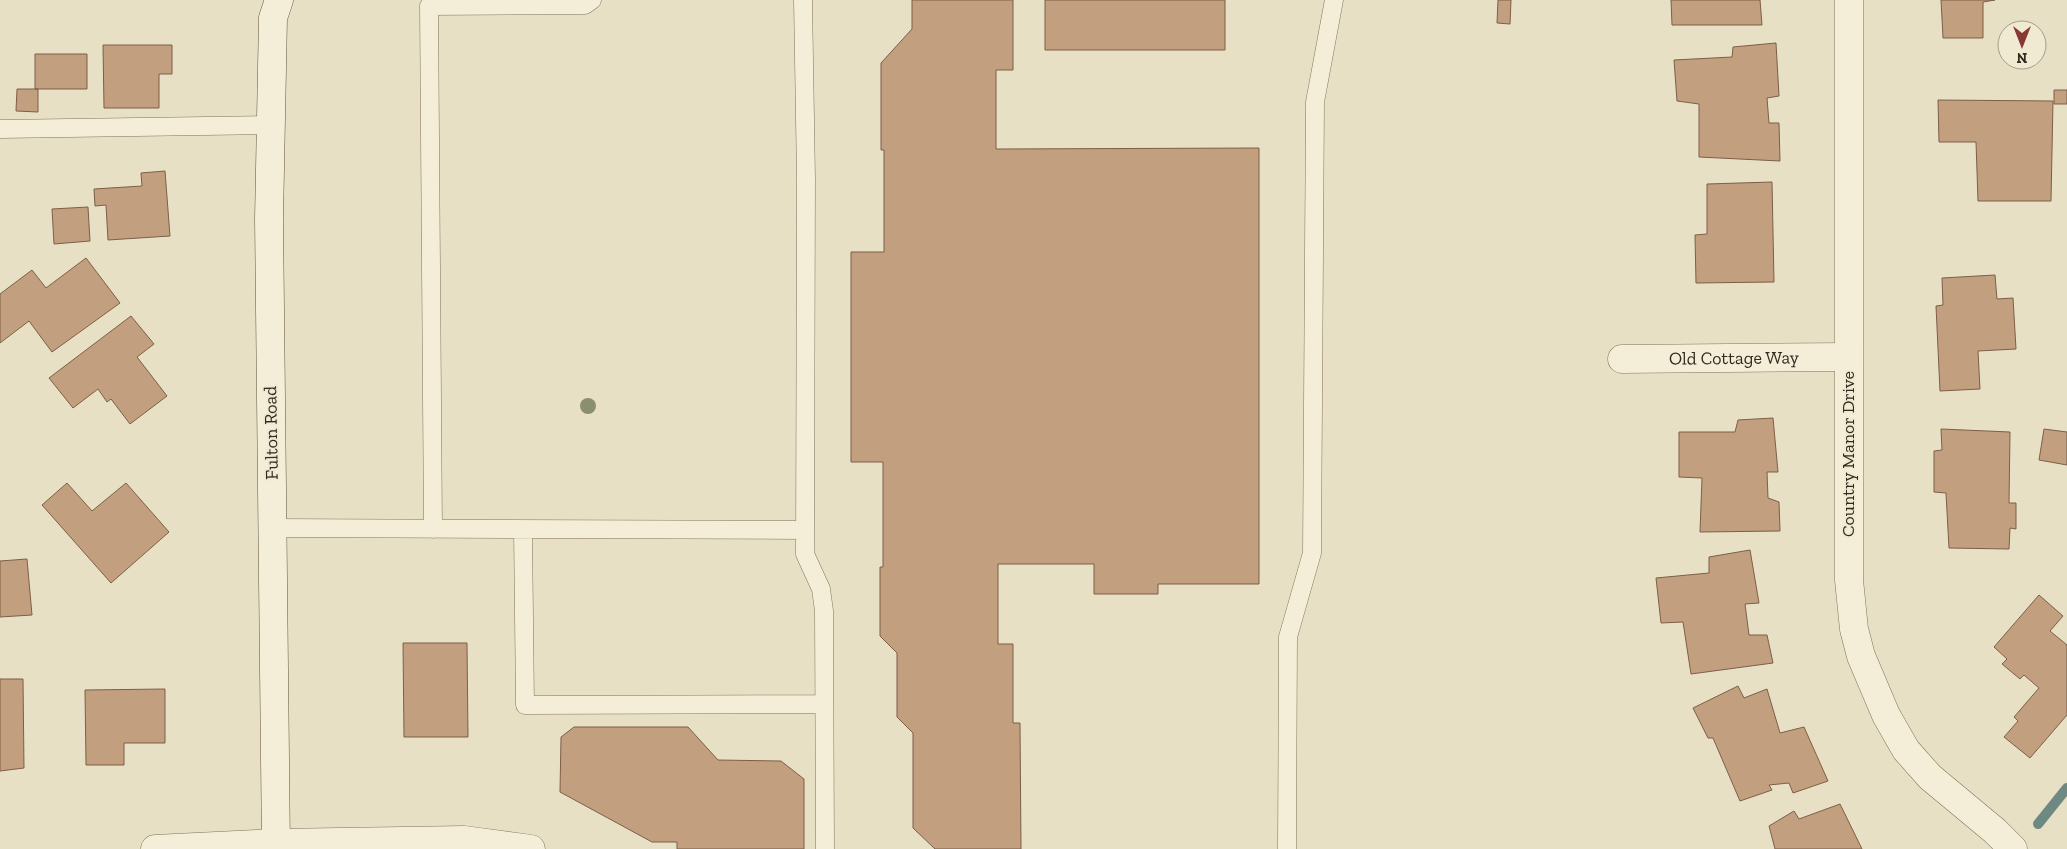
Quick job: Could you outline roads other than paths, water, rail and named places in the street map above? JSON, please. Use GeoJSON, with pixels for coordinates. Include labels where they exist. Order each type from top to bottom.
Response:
{"type":"FeatureCollection","features":[{"type":"Feature","properties":{"kind":"street","name":"Country Manor Drive"},"geometry":{"type":"LineString","coordinates":[[1849,0],[1849,580],[1854,629],[1861,656],[1886,714],[1906,750],[1930,777],[1995,831],[2013,849]]}},
{"type":"Feature","properties":{"kind":"street","name":"Fulton Road"},"geometry":{"type":"LineString","coordinates":[[272,6],[270,125],[276,846]]}},
{"type":"Feature","properties":{"kind":"street","name":"Old Cottage Way"},"geometry":{"type":"LineString","coordinates":[[1622,359],[1848,357]]}},
{"type":"Feature","properties":{"kind":"street"},"geometry":{"type":"LineString","coordinates":[[155,849],[464,840],[531,849]]}},
{"type":"Feature","properties":{"kind":"lane"},"geometry":{"type":"LineString","coordinates":[[433,529],[429,6],[585,5],[592,0]]}},
{"type":"Feature","properties":{"kind":"lane"},"geometry":{"type":"LineString","coordinates":[[803,0],[806,178],[805,554],[821,589],[824,610],[825,849]]}},
{"type":"Feature","properties":{"kind":"lane"},"geometry":{"type":"LineString","coordinates":[[1287,849],[1288,637],[1312,553],[1315,102],[1334,0]]}},
{"type":"Feature","properties":{"kind":"lane"},"geometry":{"type":"LineString","coordinates":[[0,129],[270,125]]}},
{"type":"Feature","properties":{"kind":"lane"},"geometry":{"type":"LineString","coordinates":[[272,528],[805,530]]}},
{"type":"Feature","properties":{"kind":"lane"},"geometry":{"type":"LineString","coordinates":[[523,530],[525,705],[823,704]]}},
{"type":"Feature","properties":{"kind":"waterway"},"geometry":{"type":"LineString","coordinates":[[2038,824],[2067,788]]}}]}
